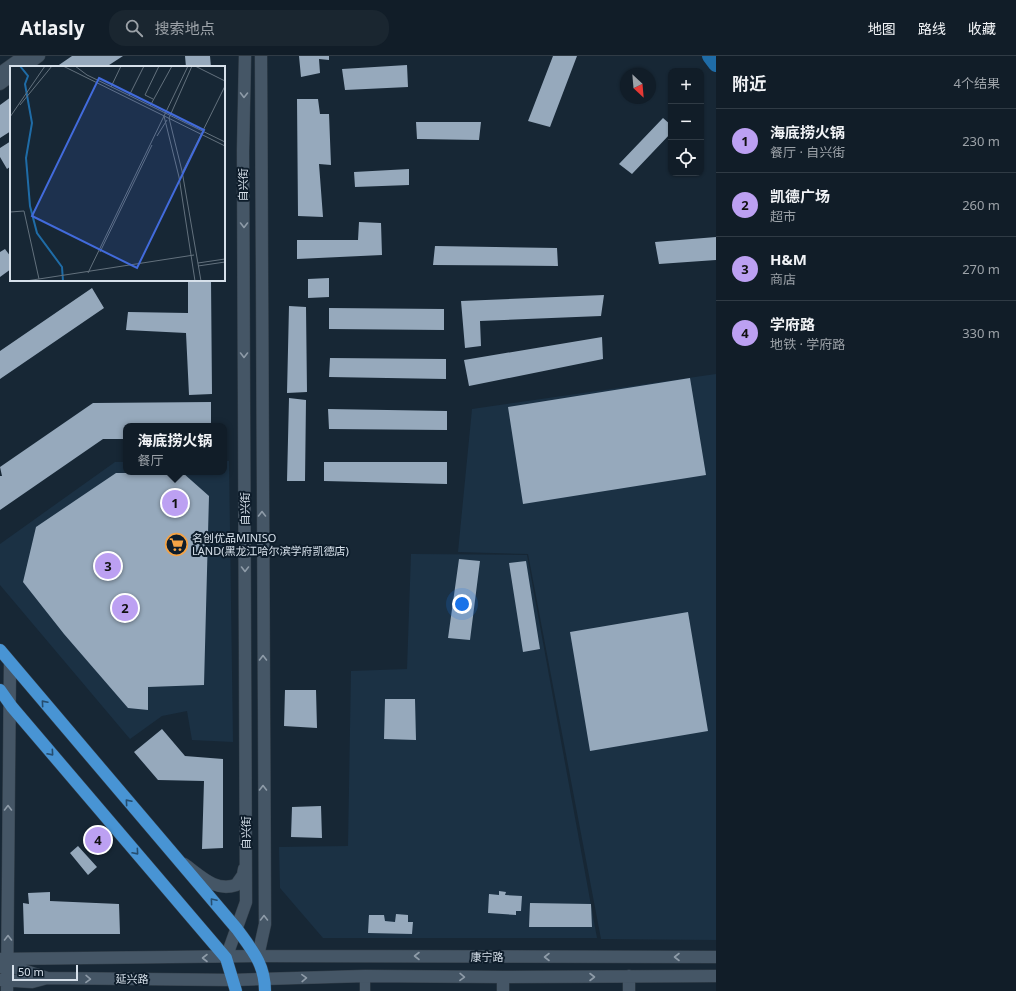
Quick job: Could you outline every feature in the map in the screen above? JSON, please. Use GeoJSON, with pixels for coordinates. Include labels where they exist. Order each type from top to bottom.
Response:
{"type":"FeatureCollection","features":[{"type":"Feature","properties":{"kind":"highway"},"geometry":{"type":"LineString","coordinates":[[0,650],[237,929],[258,956],[265,979],[265,991]]}},
{"type":"Feature","properties":{"kind":"highway"},"geometry":{"type":"LineString","coordinates":[[0,690],[9,703],[226,958],[235,986]]}},
{"type":"Feature","properties":{"kind":"main road"},"geometry":{"type":"LineString","coordinates":[[0,73],[24,56]]}},
{"type":"Feature","properties":{"kind":"main road"},"geometry":{"type":"LineString","coordinates":[[25,66],[39,56]]}},
{"type":"Feature","properties":{"kind":"main road","name":"自兴街"},"geometry":{"type":"LineString","coordinates":[[226,958],[246,902],[243,152],[245,56]]}},
{"type":"Feature","properties":{"kind":"main road","name":"自兴街"},"geometry":{"type":"LineString","coordinates":[[258,956],[265,924],[262,56]]}},
{"type":"Feature","properties":{"kind":"main road"},"geometry":{"type":"LineString","coordinates":[[0,84],[10,77]]}},
{"type":"Feature","properties":{"kind":"main road"},"geometry":{"type":"LineString","coordinates":[[5,984],[4,963],[10,663]]}},
{"type":"Feature","properties":{"kind":"main road"},"geometry":{"type":"LineString","coordinates":[[178,860],[214,885],[226,888],[236,885],[243,875],[246,856]]}},
{"type":"Feature","properties":{"kind":"main road","name":"康宁路"},"geometry":{"type":"LineString","coordinates":[[258,956],[716,957]]}},
{"type":"Feature","properties":{"kind":"main road","name":"延兴路"},"geometry":{"type":"LineString","coordinates":[[4,963],[258,956]]}},
{"type":"Feature","properties":{"kind":"main road"},"geometry":{"type":"LineString","coordinates":[[4,963],[47,978]]}},
{"type":"Feature","properties":{"kind":"main road","name":"康宁路"},"geometry":{"type":"LineString","coordinates":[[265,979],[365,976],[716,976]]}},
{"type":"Feature","properties":{"kind":"main road"},"geometry":{"type":"LineString","coordinates":[[629,976],[629,991]]}},
{"type":"Feature","properties":{"kind":"main road"},"geometry":{"type":"LineString","coordinates":[[503,977],[503,991]]}},
{"type":"Feature","properties":{"kind":"main road","name":"延兴路"},"geometry":{"type":"LineString","coordinates":[[5,984],[32,982],[47,978],[235,986],[265,979]]}},
{"type":"Feature","properties":{"kind":"street"},"geometry":{"type":"LineString","coordinates":[[365,976],[365,991]]}},
{"type":"Feature","properties":{"kind":"shaded area"},"geometry":{"type":"Polygon","coordinates":[[[716,374],[716,940],[601,939],[528,554],[458,552],[472,409],[716,374]]]}},
{"type":"Feature","properties":{"kind":"shaded area"},"geometry":{"type":"Polygon","coordinates":[[[227,461],[229,461],[233,742],[192,740],[187,711],[162,716],[130,739],[0,585],[0,544],[115,462],[123,462],[123,475],[227,475],[227,461]]]}},
{"type":"Feature","properties":{"kind":"shaded area"},"geometry":{"type":"Polygon","coordinates":[[[411,554],[527,555],[597,938],[323,938],[280,888],[279,847],[348,846],[351,671],[407,669],[411,554]]]}},
{"type":"Feature","properties":{"kind":"building"},"geometry":{"type":"Polygon","coordinates":[[[72,56],[123,56],[108,66],[57,66],[72,56]]]}},
{"type":"Feature","properties":{"kind":"building"},"geometry":{"type":"Polygon","coordinates":[[[185,56],[210,56],[211,66],[186,66],[185,56]]]}},
{"type":"Feature","properties":{"kind":"building"},"geometry":{"type":"Polygon","coordinates":[[[299,56],[329,56],[329,60],[319,59],[320,73],[301,77],[299,56]]]}},
{"type":"Feature","properties":{"kind":"building"},"geometry":{"type":"Polygon","coordinates":[[[553,56],[577,56],[550,127],[528,121],[553,56]]]}},
{"type":"Feature","properties":{"kind":"building"},"geometry":{"type":"Polygon","coordinates":[[[407,65],[408,87],[345,90],[342,69],[407,65]]]}},
{"type":"Feature","properties":{"kind":"building"},"geometry":{"type":"Polygon","coordinates":[[[10,98],[10,132],[0,138],[0,105],[10,98]]]}},
{"type":"Feature","properties":{"kind":"building"},"geometry":{"type":"Polygon","coordinates":[[[297,99],[318,99],[320,114],[329,114],[331,165],[319,164],[323,217],[298,216],[297,99]]]}},
{"type":"Feature","properties":{"kind":"building"},"geometry":{"type":"Polygon","coordinates":[[[663,118],[668,122],[668,136],[632,174],[619,164],[663,118]]]}},
{"type":"Feature","properties":{"kind":"building"},"geometry":{"type":"Polygon","coordinates":[[[416,122],[481,122],[479,140],[417,139],[416,122]]]}},
{"type":"Feature","properties":{"kind":"building"},"geometry":{"type":"Polygon","coordinates":[[[10,142],[10,167],[7,169],[0,157],[0,148],[10,142]]]}},
{"type":"Feature","properties":{"kind":"building"},"geometry":{"type":"Polygon","coordinates":[[[409,169],[409,185],[355,187],[354,172],[409,169]]]}},
{"type":"Feature","properties":{"kind":"building"},"geometry":{"type":"Polygon","coordinates":[[[359,222],[381,223],[382,255],[297,259],[297,240],[358,240],[359,222]]]}},
{"type":"Feature","properties":{"kind":"building"},"geometry":{"type":"Polygon","coordinates":[[[716,237],[716,260],[659,264],[655,242],[716,237]]]}},
{"type":"Feature","properties":{"kind":"building"},"geometry":{"type":"Polygon","coordinates":[[[435,246],[557,248],[558,266],[433,265],[435,246]]]}},
{"type":"Feature","properties":{"kind":"building"},"geometry":{"type":"Polygon","coordinates":[[[5,249],[10,256],[10,270],[0,277],[0,252],[5,249]]]}},
{"type":"Feature","properties":{"kind":"building"},"geometry":{"type":"Polygon","coordinates":[[[329,278],[329,297],[308,298],[308,279],[329,278]]]}},
{"type":"Feature","properties":{"kind":"building"},"geometry":{"type":"Polygon","coordinates":[[[188,281],[211,281],[212,394],[189,395],[186,333],[126,330],[128,312],[188,313],[188,281]]]}},
{"type":"Feature","properties":{"kind":"building"},"geometry":{"type":"Polygon","coordinates":[[[92,288],[104,308],[0,379],[0,351],[92,288]]]}},
{"type":"Feature","properties":{"kind":"building"},"geometry":{"type":"Polygon","coordinates":[[[604,295],[601,316],[480,321],[481,346],[465,348],[461,301],[604,295]]]}},
{"type":"Feature","properties":{"kind":"building"},"geometry":{"type":"Polygon","coordinates":[[[289,306],[306,307],[307,392],[287,393],[289,306]]]}},
{"type":"Feature","properties":{"kind":"building"},"geometry":{"type":"Polygon","coordinates":[[[329,308],[444,309],[444,330],[329,329],[329,308]]]}},
{"type":"Feature","properties":{"kind":"building"},"geometry":{"type":"Polygon","coordinates":[[[602,337],[603,359],[469,386],[464,360],[602,337]]]}},
{"type":"Feature","properties":{"kind":"building"},"geometry":{"type":"Polygon","coordinates":[[[330,358],[446,359],[446,379],[329,377],[330,358]]]}},
{"type":"Feature","properties":{"kind":"building"},"geometry":{"type":"Polygon","coordinates":[[[690,378],[706,475],[523,504],[508,407],[690,378]]]}},
{"type":"Feature","properties":{"kind":"building"},"geometry":{"type":"Polygon","coordinates":[[[289,398],[306,400],[305,481],[287,481],[289,398]]]}},
{"type":"Feature","properties":{"kind":"building"},"geometry":{"type":"Polygon","coordinates":[[[211,402],[211,423],[123,423],[123,439],[103,439],[0,510],[0,476],[2,476],[0,467],[93,403],[211,402]]]}},
{"type":"Feature","properties":{"kind":"building"},"geometry":{"type":"Polygon","coordinates":[[[328,409],[447,411],[447,430],[329,429],[328,409]]]}},
{"type":"Feature","properties":{"kind":"building"},"geometry":{"type":"Polygon","coordinates":[[[324,462],[447,462],[447,484],[324,481],[324,462]]]}},
{"type":"Feature","properties":{"kind":"building"},"geometry":{"type":"Polygon","coordinates":[[[116,473],[123,473],[123,475],[185,475],[209,496],[204,685],[148,687],[148,710],[128,708],[64,634],[23,582],[36,527],[116,473]]]}},
{"type":"Feature","properties":{"kind":"building"},"geometry":{"type":"Polygon","coordinates":[[[459,559],[480,561],[470,640],[448,638],[459,559]]]}},
{"type":"Feature","properties":{"kind":"building"},"geometry":{"type":"Polygon","coordinates":[[[526,561],[540,649],[523,652],[509,563],[526,561]]]}},
{"type":"Feature","properties":{"kind":"building"},"geometry":{"type":"Polygon","coordinates":[[[688,612],[708,731],[590,751],[570,632],[688,612]]]}},
{"type":"Feature","properties":{"kind":"building"},"geometry":{"type":"Polygon","coordinates":[[[285,690],[316,690],[317,728],[284,726],[285,690]]]}},
{"type":"Feature","properties":{"kind":"building"},"geometry":{"type":"Polygon","coordinates":[[[385,699],[415,699],[416,740],[384,739],[385,699]]]}},
{"type":"Feature","properties":{"kind":"building"},"geometry":{"type":"Polygon","coordinates":[[[162,729],[185,756],[223,759],[223,848],[202,849],[204,781],[158,780],[134,752],[162,729]]]}},
{"type":"Feature","properties":{"kind":"building"},"geometry":{"type":"Polygon","coordinates":[[[321,806],[322,838],[291,837],[292,807],[321,806]]]}},
{"type":"Feature","properties":{"kind":"building"},"geometry":{"type":"Polygon","coordinates":[[[78,846],[97,867],[88,875],[70,853],[78,846]]]}},
{"type":"Feature","properties":{"kind":"building"},"geometry":{"type":"Polygon","coordinates":[[[499,891],[506,892],[505,895],[522,896],[521,911],[516,911],[516,915],[488,913],[489,894],[499,895],[499,891]]]}},
{"type":"Feature","properties":{"kind":"building"},"geometry":{"type":"Polygon","coordinates":[[[50,892],[50,901],[119,904],[120,934],[24,934],[23,903],[29,904],[28,893],[50,892]]]}},
{"type":"Feature","properties":{"kind":"building"},"geometry":{"type":"Polygon","coordinates":[[[530,903],[591,904],[592,927],[529,927],[530,903]]]}},
{"type":"Feature","properties":{"kind":"building"},"geometry":{"type":"Polygon","coordinates":[[[396,914],[408,915],[408,922],[413,922],[412,934],[368,933],[369,915],[384,915],[385,921],[395,922],[396,914]]]}},
{"type":"Feature","properties":{"kind":"waterway"},"geometry":{"type":"LineString","coordinates":[[710,56],[716,64]]}},
{"type":"Feature","properties":{"kind":"place","name":"海底捞火锅"},"geometry":{"type":"Point","coordinates":[175,503]}},
{"type":"Feature","properties":{"kind":"place","name":"名创优品MINISO LAND(黑龙江哈尔滨学府凯德店)"},"geometry":{"type":"Point","coordinates":[177,544]}},
{"type":"Feature","properties":{"kind":"place","name":"H&M"},"geometry":{"type":"Point","coordinates":[108,566]}},
{"type":"Feature","properties":{"kind":"place","name":"凯德广场"},"geometry":{"type":"Point","coordinates":[125,608]}},
{"type":"Feature","properties":{"kind":"place","name":"学府路"},"geometry":{"type":"Point","coordinates":[98,840]}}]}
